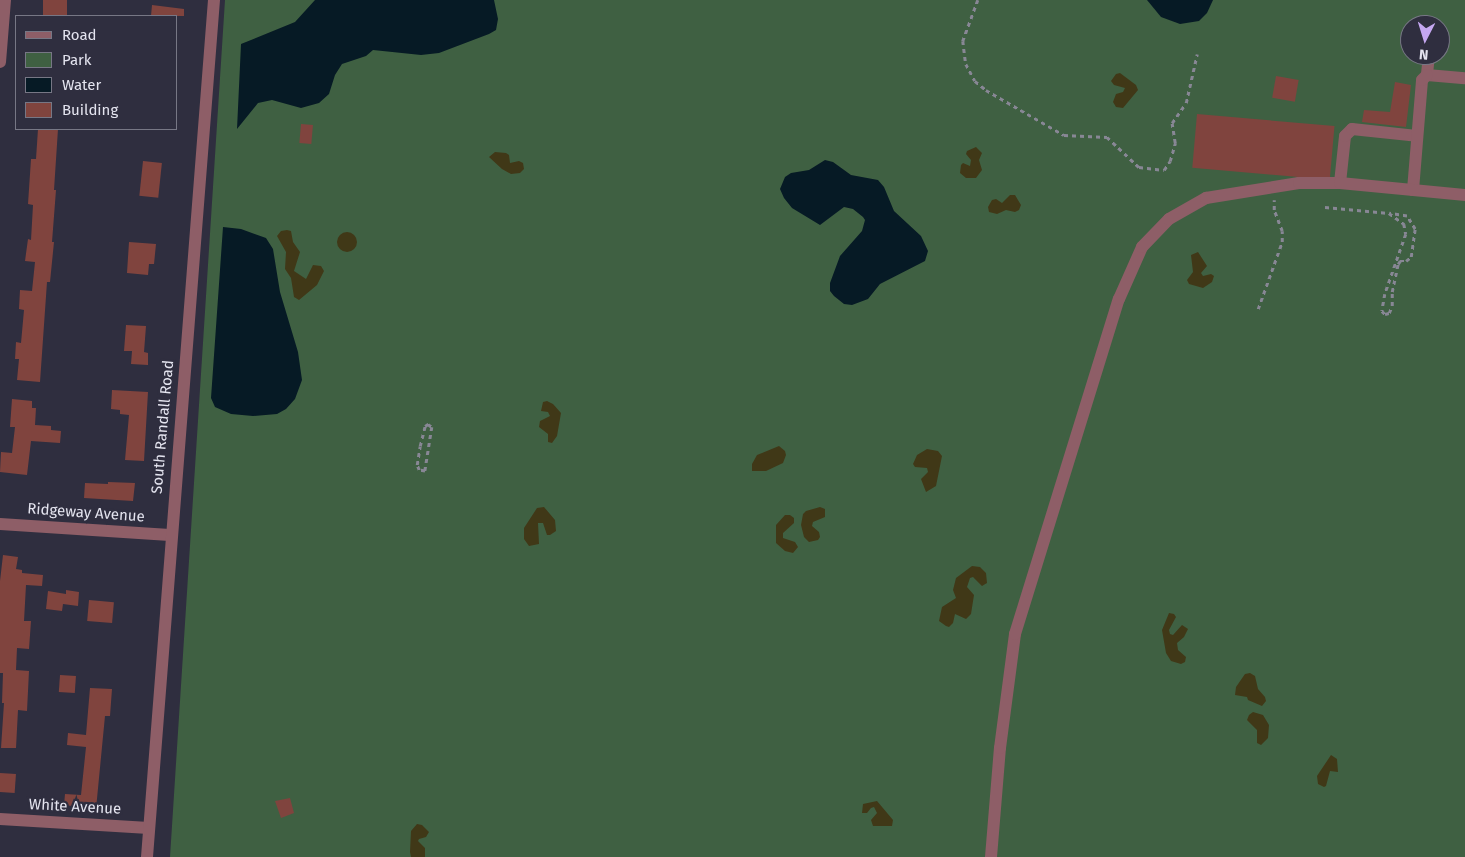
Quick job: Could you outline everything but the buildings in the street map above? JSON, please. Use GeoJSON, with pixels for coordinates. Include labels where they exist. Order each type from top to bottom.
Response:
{"type":"FeatureCollection","features":[{"type":"Feature","properties":{"kind":"street"},"geometry":{"type":"LineString","coordinates":[[0,62],[5,0]]}},
{"type":"Feature","properties":{"kind":"street","name":"South Randall Road"},"geometry":{"type":"LineString","coordinates":[[147,857],[170,536],[214,0]]}},
{"type":"Feature","properties":{"kind":"street"},"geometry":{"type":"LineString","coordinates":[[1413,190],[1422,80],[1427,75],[1428,65]]}},
{"type":"Feature","properties":{"kind":"street"},"geometry":{"type":"LineString","coordinates":[[1427,75],[1465,78]]}},
{"type":"Feature","properties":{"kind":"street"},"geometry":{"type":"LineString","coordinates":[[1340,183],[1344,136],[1352,129],[1417,136]]}},
{"type":"Feature","properties":{"kind":"street"},"geometry":{"type":"LineString","coordinates":[[991,857],[1000,748],[1015,634],[1119,299],[1142,247],[1169,219],[1206,198],[1299,183],[1340,183],[1465,195]]}},
{"type":"Feature","properties":{"kind":"street","name":"Ridgeway Avenue"},"geometry":{"type":"LineString","coordinates":[[0,524],[170,536]]}},
{"type":"Feature","properties":{"kind":"street","name":"White Avenue"},"geometry":{"type":"LineString","coordinates":[[0,819],[149,828]]}},
{"type":"Feature","properties":{"kind":"path"},"geometry":{"type":"LineString","coordinates":[[978,0],[963,41],[966,64],[975,81],[986,90],[1064,135],[1107,137],[1139,167],[1164,170],[1170,161],[1175,143],[1172,123],[1186,104],[1197,54]]}},
{"type":"Feature","properties":{"kind":"path"},"geometry":{"type":"LineString","coordinates":[[1258,309],[1282,242],[1282,232],[1274,210],[1274,196]]}},
{"type":"Feature","properties":{"kind":"path"},"geometry":{"type":"LineString","coordinates":[[1325,207],[1389,214],[1407,216],[1415,230],[1411,257],[1406,261],[1400,261],[1398,264],[1392,292],[1392,306],[1390,313],[1385,314],[1382,311],[1385,294],[1406,234],[1404,224],[1389,214]]}},
{"type":"Feature","properties":{"kind":"path"},"geometry":{"type":"LineString","coordinates":[[428,424],[432,427],[425,471],[419,470],[417,465],[424,426],[428,424]]}},
{"type":"Feature","properties":{"kind":"green space"},"geometry":{"type":"Polygon","coordinates":[[[225,0],[1465,0],[1465,857],[170,857],[225,0]]]}},
{"type":"Feature","properties":{"kind":"sand"},"geometry":{"type":"Polygon","coordinates":[[[1120,73],[1136,85],[1138,90],[1123,108],[1116,107],[1113,102],[1116,94],[1123,92],[1125,88],[1114,85],[1111,81],[1116,74],[1120,73]]]}},
{"type":"Feature","properties":{"kind":"sand"},"geometry":{"type":"Polygon","coordinates":[[[976,147],[982,153],[979,160],[982,170],[976,178],[966,178],[960,173],[961,165],[963,163],[970,166],[971,160],[966,154],[967,151],[976,147]]]}},
{"type":"Feature","properties":{"kind":"sand"},"geometry":{"type":"Polygon","coordinates":[[[495,152],[506,153],[509,155],[510,163],[519,161],[523,163],[524,169],[520,173],[511,174],[502,169],[489,157],[495,152]]]}},
{"type":"Feature","properties":{"kind":"sand"},"geometry":{"type":"Polygon","coordinates":[[[1010,195],[1015,195],[1021,205],[1019,210],[1015,212],[1006,210],[997,214],[989,212],[988,207],[992,200],[996,199],[1002,203],[1010,195]]]}},
{"type":"Feature","properties":{"kind":"sand"},"geometry":{"type":"Polygon","coordinates":[[[281,231],[291,231],[293,242],[300,252],[294,271],[306,279],[313,265],[321,266],[324,271],[317,285],[299,300],[294,297],[291,278],[285,269],[286,252],[277,236],[281,231]]]}},
{"type":"Feature","properties":{"kind":"sand"},"geometry":{"type":"Polygon","coordinates":[[[347,232],[354,235],[357,242],[354,249],[347,252],[340,249],[337,242],[340,235],[347,232]]]}},
{"type":"Feature","properties":{"kind":"sand"},"geometry":{"type":"Polygon","coordinates":[[[1198,252],[1207,266],[1201,273],[1203,276],[1211,274],[1214,276],[1212,282],[1203,288],[1189,284],[1187,280],[1193,272],[1191,255],[1198,252]]]}},
{"type":"Feature","properties":{"kind":"sand"},"geometry":{"type":"Polygon","coordinates":[[[547,401],[553,404],[561,413],[557,436],[552,443],[548,442],[548,434],[539,427],[540,421],[550,416],[548,412],[541,411],[543,402],[547,401]]]}},
{"type":"Feature","properties":{"kind":"sand"},"geometry":{"type":"Polygon","coordinates":[[[779,446],[785,451],[786,455],[783,463],[766,471],[752,471],[752,464],[757,455],[779,446]]]}},
{"type":"Feature","properties":{"kind":"sand"},"geometry":{"type":"Polygon","coordinates":[[[927,449],[938,451],[942,456],[936,486],[926,492],[921,479],[928,472],[927,468],[915,467],[913,464],[917,455],[927,449]]]}},
{"type":"Feature","properties":{"kind":"sand"},"geometry":{"type":"Polygon","coordinates":[[[544,507],[555,520],[556,531],[547,535],[543,523],[538,523],[539,544],[529,546],[524,539],[524,528],[537,508],[544,507]]]}},
{"type":"Feature","properties":{"kind":"sand"},"geometry":{"type":"Polygon","coordinates":[[[820,507],[825,509],[825,517],[813,522],[812,526],[819,532],[820,537],[818,540],[809,542],[804,537],[801,525],[803,514],[806,511],[820,507]]]}},
{"type":"Feature","properties":{"kind":"sand"},"geometry":{"type":"Polygon","coordinates":[[[785,515],[790,515],[794,518],[794,523],[783,533],[783,538],[795,542],[798,547],[793,553],[785,551],[776,543],[776,525],[785,515]]]}},
{"type":"Feature","properties":{"kind":"sand"},"geometry":{"type":"Polygon","coordinates":[[[972,566],[980,567],[986,573],[987,583],[982,586],[973,577],[970,578],[967,587],[974,595],[971,614],[966,619],[955,614],[953,623],[949,627],[946,626],[939,621],[942,607],[956,598],[953,590],[956,578],[972,566]]]}},
{"type":"Feature","properties":{"kind":"sand"},"geometry":{"type":"Polygon","coordinates":[[[1169,613],[1174,614],[1176,617],[1169,630],[1170,634],[1173,635],[1182,625],[1188,629],[1184,637],[1177,643],[1178,650],[1186,657],[1185,662],[1181,664],[1171,661],[1166,653],[1162,630],[1169,613]]]}},
{"type":"Feature","properties":{"kind":"sand"},"geometry":{"type":"Polygon","coordinates":[[[1250,673],[1255,676],[1258,689],[1265,697],[1266,701],[1262,706],[1248,700],[1247,697],[1235,695],[1236,687],[1245,674],[1250,673]]]}},
{"type":"Feature","properties":{"kind":"sand"},"geometry":{"type":"Polygon","coordinates":[[[1253,712],[1263,715],[1269,725],[1268,738],[1261,745],[1257,743],[1257,730],[1247,720],[1253,712]]]}},
{"type":"Feature","properties":{"kind":"sand"},"geometry":{"type":"Polygon","coordinates":[[[1331,755],[1337,759],[1338,772],[1330,771],[1326,786],[1324,787],[1318,784],[1317,776],[1331,755]]]}},
{"type":"Feature","properties":{"kind":"sand"},"geometry":{"type":"Polygon","coordinates":[[[877,801],[893,820],[892,826],[873,826],[871,820],[877,813],[874,807],[867,813],[862,813],[863,804],[877,801]]]}},
{"type":"Feature","properties":{"kind":"sand"},"geometry":{"type":"Polygon","coordinates":[[[417,824],[422,825],[429,832],[426,837],[418,841],[425,848],[425,857],[411,857],[411,831],[417,824]]]}},
{"type":"Feature","properties":{"kind":"water"},"geometry":{"type":"Polygon","coordinates":[[[315,0],[494,0],[498,19],[496,30],[439,53],[421,55],[373,50],[366,56],[342,64],[335,75],[329,94],[319,103],[301,108],[272,100],[258,103],[237,129],[241,44],[295,22],[315,0]]]}},
{"type":"Feature","properties":{"kind":"water"},"geometry":{"type":"Polygon","coordinates":[[[1147,0],[1213,0],[1207,13],[1199,21],[1180,24],[1161,17],[1147,0]]]}},
{"type":"Feature","properties":{"kind":"water"},"geometry":{"type":"Polygon","coordinates":[[[825,160],[833,162],[851,175],[878,180],[884,187],[894,211],[921,236],[928,251],[925,261],[880,284],[868,299],[852,305],[844,304],[834,296],[830,291],[830,283],[840,256],[862,231],[865,220],[853,209],[844,207],[820,225],[792,208],[780,189],[785,177],[791,173],[809,170],[825,160]]]}},
{"type":"Feature","properties":{"kind":"water"},"geometry":{"type":"Polygon","coordinates":[[[223,227],[241,229],[266,238],[273,249],[280,292],[298,352],[302,380],[295,399],[286,409],[277,414],[253,416],[231,414],[215,407],[211,398],[223,227]]]}}]}
